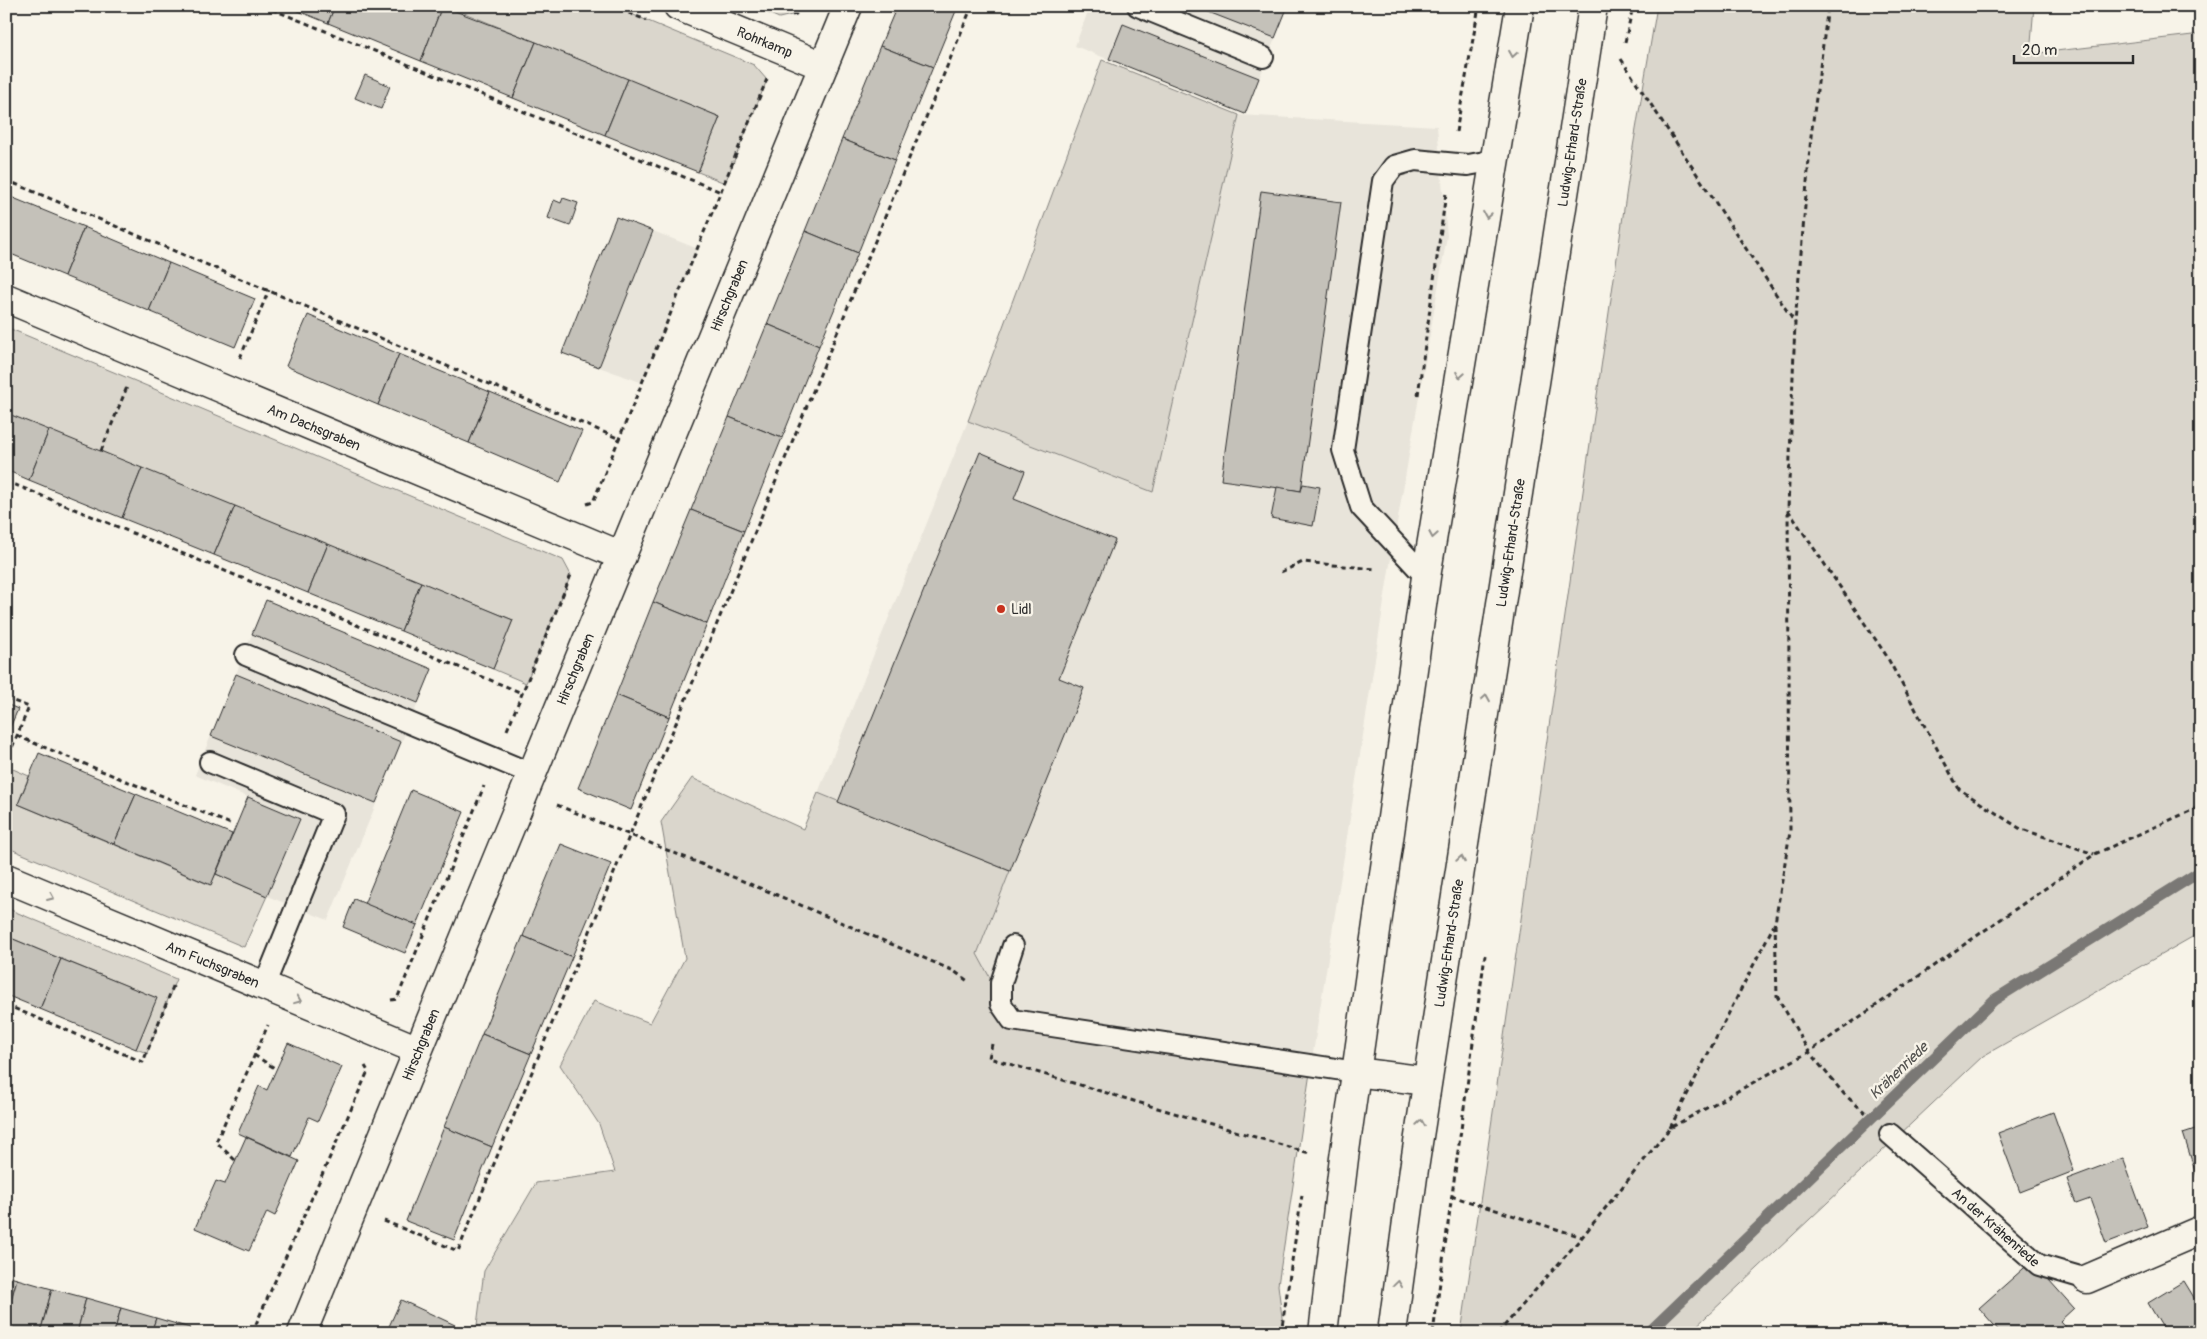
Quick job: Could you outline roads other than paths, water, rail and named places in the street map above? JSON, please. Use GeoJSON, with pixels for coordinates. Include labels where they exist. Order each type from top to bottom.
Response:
{"type":"FeatureCollection","features":[{"type":"Feature","properties":{"kind":"street","name":"Rohrkamp"},"geometry":{"type":"LineString","coordinates":[[678,6],[823,66]]}},
{"type":"Feature","properties":{"kind":"street","name":"Hirschgraben"},"geometry":{"type":"LineString","coordinates":[[302,1333],[848,6]]}},
{"type":"Feature","properties":{"kind":"street"},"geometry":{"type":"LineString","coordinates":[[1323,1333],[1344,1158],[1426,577],[1520,6]]}},
{"type":"Feature","properties":{"kind":"street","name":"Ludwig-Erhard-Straße"},"geometry":{"type":"LineString","coordinates":[[1392,1333],[1427,1081],[1593,6]]}},
{"type":"Feature","properties":{"kind":"street","name":"Am Dachsgraben"},"geometry":{"type":"LineString","coordinates":[[6,298],[622,556]]}},
{"type":"Feature","properties":{"kind":"street","name":"Am Fuchsgraben"},"geometry":{"type":"LineString","coordinates":[[6,878],[418,1050]]}},
{"type":"Feature","properties":{"kind":"street"},"geometry":{"type":"LineString","coordinates":[[1356,1072],[1427,1081]]}},
{"type":"Feature","properties":{"kind":"street","name":"An der Krähenriede"},"geometry":{"type":"LineString","coordinates":[[2087,1279],[2201,1230]]}},
{"type":"Feature","properties":{"kind":"lane"},"geometry":{"type":"LineString","coordinates":[[1138,6],[1264,57]]}},
{"type":"Feature","properties":{"kind":"lane"},"geometry":{"type":"LineString","coordinates":[[1426,577],[1361,508],[1344,450],[1383,181],[1394,166],[1415,160],[1468,165],[1496,160]]}},
{"type":"Feature","properties":{"kind":"lane"},"geometry":{"type":"LineString","coordinates":[[246,655],[532,774]]}},
{"type":"Feature","properties":{"kind":"lane"},"geometry":{"type":"LineString","coordinates":[[210,762],[334,814],[264,986]]}},
{"type":"Feature","properties":{"kind":"lane"},"geometry":{"type":"LineString","coordinates":[[1013,946],[1001,983],[1001,1004],[1012,1020],[1356,1072]]}},
{"type":"Feature","properties":{"kind":"lane","name":"An der Krähenriede"},"geometry":{"type":"LineString","coordinates":[[1890,1134],[2040,1265],[2087,1279]]}},
{"type":"Feature","properties":{"kind":"waterway","name":"Krähenriede"},"geometry":{"type":"LineString","coordinates":[[1648,1333],[1994,1000],[2201,871]]}},
{"type":"Feature","properties":{"kind":"place","name":"Lidl"},"geometry":{"type":"Point","coordinates":[1001,609]}}]}
